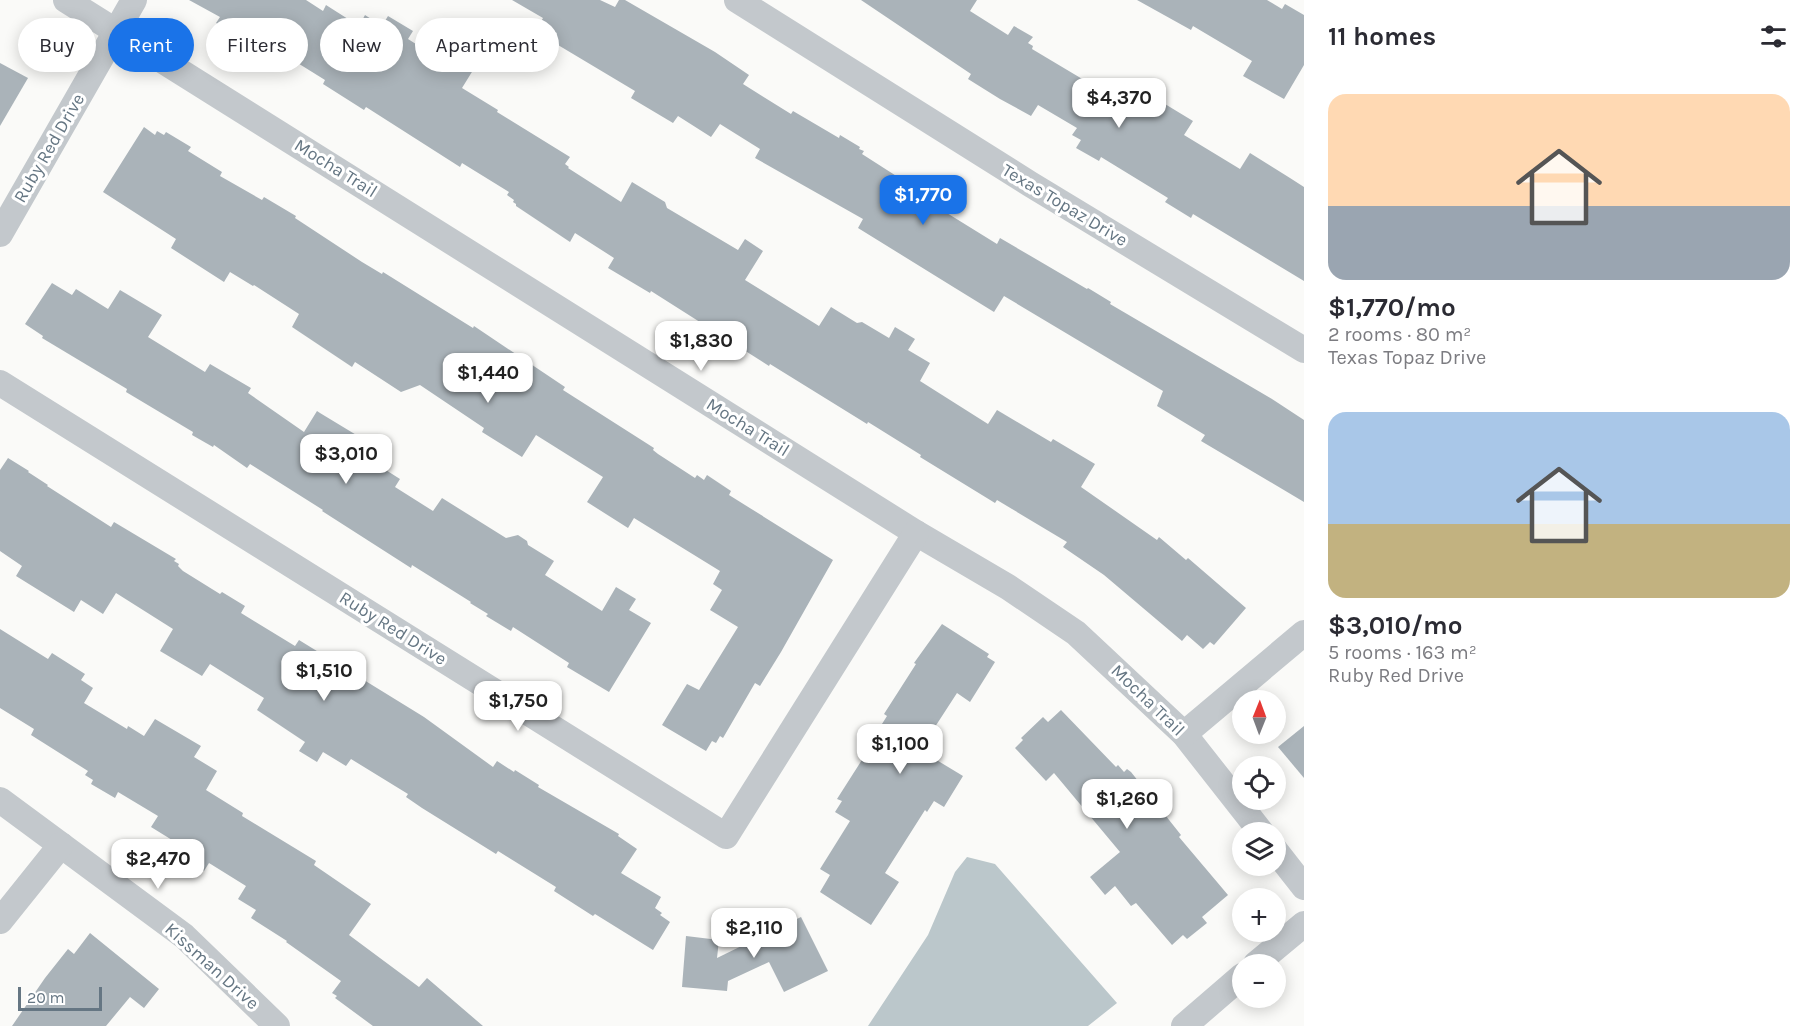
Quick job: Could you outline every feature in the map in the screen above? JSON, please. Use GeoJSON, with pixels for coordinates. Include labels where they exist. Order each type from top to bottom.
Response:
{"type":"FeatureCollection","features":[{"type":"Feature","properties":{"kind":"street","name":"Mocha Trail"},"geometry":{"type":"LineString","coordinates":[[66,0],[108,25]]}},
{"type":"Feature","properties":{"kind":"street","name":"Ruby Red Drive"},"geometry":{"type":"LineString","coordinates":[[124,18],[134,0]]}},
{"type":"Feature","properties":{"kind":"street","name":"Texas Topaz Drive"},"geometry":{"type":"LineString","coordinates":[[737,0],[1030,184],[1304,350]]}},
{"type":"Feature","properties":{"kind":"street","name":"Ruby Red Drive"},"geometry":{"type":"LineString","coordinates":[[0,234],[108,46]]}},
{"type":"Feature","properties":{"kind":"street","name":"Mocha Trail"},"geometry":{"type":"LineString","coordinates":[[184,72],[916,533],[1008,587],[1076,633],[1184,734],[1253,822]]}},
{"type":"Feature","properties":{"kind":"street","name":"Ruby Red Drive"},"geometry":{"type":"LineString","coordinates":[[0,383],[726,836],[916,533]]}},
{"type":"Feature","properties":{"kind":"street"},"geometry":{"type":"LineString","coordinates":[[1184,734],[1304,633]]}},
{"type":"Feature","properties":{"kind":"street","name":"Kissman Drive"},"geometry":{"type":"LineString","coordinates":[[0,800],[184,936],[277,1026]]}},
{"type":"Feature","properties":{"kind":"street"},"geometry":{"type":"LineString","coordinates":[[0,921],[61,845]]}},
{"type":"Feature","properties":{"kind":"street"},"geometry":{"type":"LineString","coordinates":[[1286,864],[1304,887]]}},
{"type":"Feature","properties":{"kind":"street"},"geometry":{"type":"LineString","coordinates":[[1268,954],[1304,924]]}},
{"type":"Feature","properties":{"kind":"street"},"geometry":{"type":"LineString","coordinates":[[1184,1026],[1232,985]]}},
{"type":"Feature","properties":{"kind":"shaded area"},"geometry":{"type":"Polygon","coordinates":[[[967,857],[995,864],[1117,1003],[1088,1026],[868,1026],[928,935],[955,872],[967,857]]]}},
{"type":"Feature","properties":{"kind":"building"},"geometry":{"type":"Polygon","coordinates":[[[189,0],[306,0],[323,11],[326,5],[346,18],[320,18],[320,72],[403,72],[403,25],[413,31],[408,39],[415,43],[415,72],[472,72],[462,88],[570,157],[565,164],[568,168],[621,202],[632,182],[665,202],[667,208],[738,250],[745,239],[763,251],[745,280],[819,326],[831,307],[857,323],[862,322],[889,338],[895,327],[915,339],[908,350],[930,363],[920,381],[988,424],[997,410],[1051,442],[1053,439],[1095,464],[1081,487],[1157,540],[1159,537],[1186,560],[1188,558],[1246,608],[1214,645],[1210,642],[1203,649],[1187,635],[1182,641],[1104,575],[1063,547],[1067,542],[997,500],[995,503],[868,422],[867,424],[770,364],[769,366],[651,291],[650,293],[608,268],[614,258],[575,233],[570,242],[516,206],[514,200],[507,195],[509,192],[462,163],[460,167],[366,107],[364,110],[323,84],[325,80],[308,69],[308,18],[220,17],[189,0]]]}},
{"type":"Feature","properties":{"kind":"building"},"geometry":{"type":"Polygon","coordinates":[[[512,0],[600,0],[615,7],[619,0],[625,0],[715,52],[749,75],[743,84],[791,114],[793,111],[839,138],[840,135],[860,147],[859,149],[864,151],[862,154],[924,191],[921,197],[997,244],[1000,238],[1272,399],[1304,420],[1304,502],[1201,441],[1205,435],[1157,406],[1163,391],[1004,296],[994,312],[858,228],[863,219],[755,158],[760,149],[720,124],[711,137],[678,116],[673,123],[631,98],[635,91],[559,46],[559,18],[543,18],[512,0]]]}},
{"type":"Feature","properties":{"kind":"building"},"geometry":{"type":"Polygon","coordinates":[[[861,0],[977,0],[970,11],[1008,35],[1014,26],[1033,37],[1028,43],[1033,46],[1032,49],[1094,86],[1097,81],[1118,93],[1127,81],[1193,121],[1184,135],[1240,169],[1250,153],[1290,178],[1304,187],[1304,281],[1193,214],[1191,218],[1165,202],[1168,198],[1101,157],[1099,161],[1076,148],[1081,140],[1072,135],[1077,128],[1038,105],[1031,116],[1000,99],[968,79],[971,74],[861,0]]]}},
{"type":"Feature","properties":{"kind":"building"},"geometry":{"type":"Polygon","coordinates":[[[1137,0],[1267,0],[1282,9],[1285,4],[1304,15],[1304,65],[1284,99],[1243,76],[1252,61],[1193,26],[1191,30],[1137,0]]]}},
{"type":"Feature","properties":{"kind":"building"},"geometry":{"type":"Polygon","coordinates":[[[0,63],[28,78],[0,126],[0,63]]]}},
{"type":"Feature","properties":{"kind":"building"},"geometry":{"type":"Polygon","coordinates":[[[144,127],[155,135],[157,131],[164,135],[166,132],[191,147],[188,151],[222,172],[220,176],[262,200],[264,197],[296,216],[295,218],[362,262],[382,274],[383,272],[473,328],[474,326],[565,387],[563,390],[654,448],[653,450],[658,454],[695,478],[697,475],[704,480],[707,475],[731,491],[729,495],[833,560],[760,686],[755,683],[723,738],[720,736],[716,743],[712,741],[706,751],[662,725],[687,684],[699,690],[738,627],[710,610],[722,590],[713,584],[720,571],[634,518],[628,528],[587,502],[603,477],[536,435],[522,457],[482,432],[484,428],[420,385],[401,392],[355,362],[352,367],[292,327],[299,314],[254,285],[230,272],[224,282],[171,248],[176,239],[103,192],[144,127]]]}},
{"type":"Feature","properties":{"kind":"building"},"geometry":{"type":"Polygon","coordinates":[[[52,283],[72,295],[76,289],[108,309],[120,290],[162,315],[148,337],[205,372],[210,364],[251,388],[248,393],[304,432],[317,411],[358,436],[351,448],[400,479],[395,487],[433,511],[442,498],[506,538],[518,535],[527,541],[528,545],[554,561],[545,575],[602,611],[616,587],[636,599],[629,610],[651,623],[609,692],[567,667],[569,663],[513,627],[511,631],[486,616],[488,614],[471,602],[412,565],[411,568],[250,464],[247,468],[214,445],[213,447],[192,435],[193,432],[126,392],[127,389],[42,338],[43,336],[25,324],[52,283]]]}},
{"type":"Feature","properties":{"kind":"building"},"geometry":{"type":"Polygon","coordinates":[[[8,458],[111,527],[114,522],[176,559],[174,561],[183,571],[220,594],[222,592],[245,606],[241,613],[295,646],[299,640],[424,717],[493,767],[497,761],[514,772],[515,770],[539,785],[538,787],[619,834],[618,836],[637,849],[621,873],[661,897],[655,908],[670,922],[653,950],[595,914],[593,916],[554,891],[556,887],[498,851],[496,854],[422,808],[406,797],[408,794],[351,759],[346,766],[323,752],[317,762],[299,751],[305,742],[257,710],[264,698],[210,664],[202,676],[160,651],[173,629],[116,593],[103,614],[81,600],[74,612],[16,576],[22,566],[0,551],[0,470],[8,458]]]}},
{"type":"Feature","properties":{"kind":"building"},"geometry":{"type":"Polygon","coordinates":[[[942,624],[989,654],[987,657],[995,662],[970,702],[957,693],[920,750],[963,776],[944,807],[934,801],[927,812],[925,810],[885,873],[899,882],[871,925],[820,892],[830,875],[820,869],[850,821],[835,812],[842,801],[837,799],[867,752],[865,751],[887,716],[884,714],[916,664],[914,663],[942,624]]]}},
{"type":"Feature","properties":{"kind":"building"},"geometry":{"type":"Polygon","coordinates":[[[0,629],[48,659],[52,653],[85,674],[81,680],[93,688],[84,703],[127,729],[128,726],[144,736],[155,719],[201,746],[194,757],[217,771],[206,790],[243,813],[242,816],[316,861],[314,865],[371,904],[349,935],[419,987],[427,978],[483,1026],[373,1026],[335,998],[337,996],[332,993],[341,981],[287,941],[251,918],[256,910],[238,899],[246,886],[209,863],[204,871],[180,856],[185,848],[151,827],[158,816],[118,792],[115,798],[91,784],[93,780],[85,775],[88,771],[31,735],[34,729],[0,708],[0,629]]]}},
{"type":"Feature","properties":{"kind":"building"},"geometry":{"type":"Polygon","coordinates":[[[1061,710],[1116,767],[1118,765],[1124,772],[1127,769],[1131,772],[1181,835],[1179,837],[1228,895],[1202,917],[1207,923],[1187,939],[1183,935],[1172,945],[1136,903],[1131,906],[1115,886],[1105,895],[1090,877],[1120,852],[1054,773],[1046,781],[1015,748],[1023,740],[1021,738],[1043,717],[1048,722],[1061,710]]]}},
{"type":"Feature","properties":{"kind":"building"},"geometry":{"type":"Polygon","coordinates":[[[1304,726],[1304,778],[1278,747],[1286,744],[1286,741],[1304,726]]]}},
{"type":"Feature","properties":{"kind":"building"},"geometry":{"type":"Polygon","coordinates":[[[801,917],[828,971],[784,992],[769,962],[728,981],[727,991],[682,987],[686,936],[719,940],[717,958],[801,917]]]}},
{"type":"Feature","properties":{"kind":"building"},"geometry":{"type":"Polygon","coordinates":[[[90,933],[159,989],[144,1008],[130,997],[106,1026],[12,1026],[68,949],[74,954],[90,933]]]}}]}
